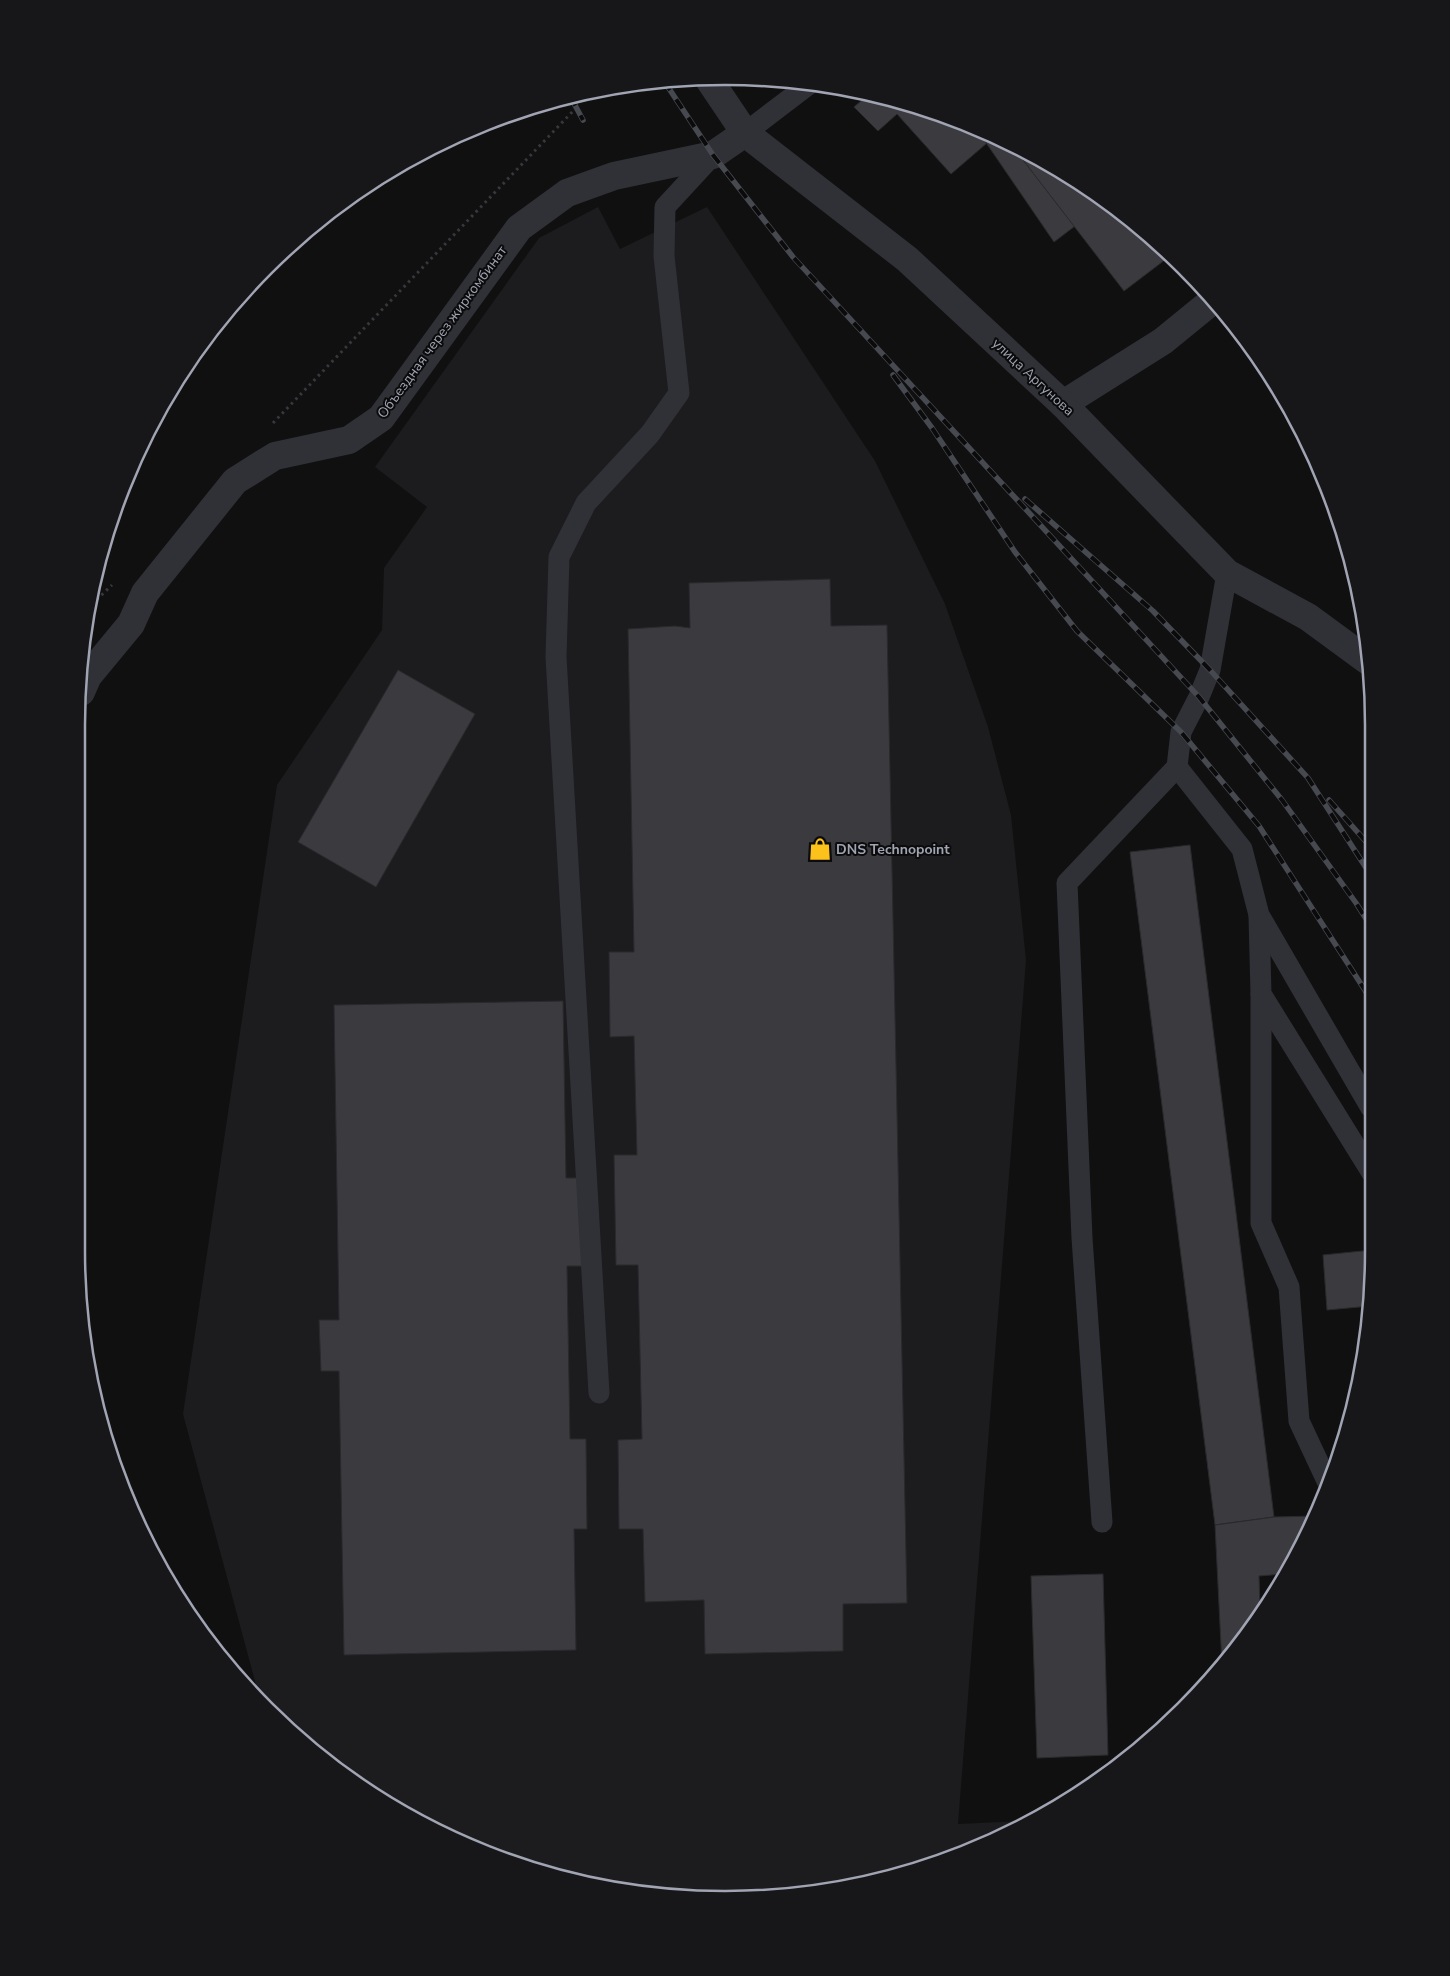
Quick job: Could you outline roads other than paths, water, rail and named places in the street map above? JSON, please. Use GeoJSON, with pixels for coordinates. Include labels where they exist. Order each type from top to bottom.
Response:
{"type":"FeatureCollection","features":[{"type":"Feature","properties":{"kind":"street","name":"улица Аргунова"},"geometry":{"type":"LineString","coordinates":[[713,85],[745,133],[907,259],[1063,404],[1227,573],[1308,617],[1361,656]]}},
{"type":"Feature","properties":{"kind":"street","name":"Объездная через жиркомбинат"},"geometry":{"type":"LineString","coordinates":[[86,680],[131,624],[145,593],[235,480],[275,456],[349,440],[382,418],[518,228],[567,193],[614,176],[713,155],[745,133]]}},
{"type":"Feature","properties":{"kind":"street"},"geometry":{"type":"LineString","coordinates":[[1063,404],[1163,341],[1207,305]]}},
{"type":"Feature","properties":{"kind":"lane"},"geometry":{"type":"LineString","coordinates":[[745,133],[802,89]]}},
{"type":"Feature","properties":{"kind":"lane"},"geometry":{"type":"LineString","coordinates":[[599,1393],[556,657],[559,557],[586,503],[650,434],[679,393],[664,256],[665,207],[713,155]]}},
{"type":"Feature","properties":{"kind":"lane"},"geometry":{"type":"LineString","coordinates":[[1102,1522],[1082,1238],[1067,883],[1177,767],[1181,732],[1210,670],[1227,573]]}},
{"type":"Feature","properties":{"kind":"lane"},"geometry":{"type":"LineString","coordinates":[[1177,767],[1242,849],[1259,915],[1261,1223],[1289,1287],[1299,1421],[1324,1475]]}},
{"type":"Feature","properties":{"kind":"lane"},"geometry":{"type":"LineString","coordinates":[[1259,915],[1365,1098]]}},
{"type":"Feature","properties":{"kind":"lane"},"geometry":{"type":"LineString","coordinates":[[1261,994],[1365,1163]]}},
{"type":"Feature","properties":{"kind":"railway"},"geometry":{"type":"LineString","coordinates":[[668,87],[713,155],[793,257],[1199,697],[1282,800],[1365,917]]}},
{"type":"Feature","properties":{"kind":"railway"},"geometry":{"type":"LineString","coordinates":[[574,103],[583,120]]}},
{"type":"Feature","properties":{"kind":"railway"},"geometry":{"type":"LineString","coordinates":[[893,375],[932,428],[1015,552],[1077,631],[1181,732],[1259,826],[1365,990]]}},
{"type":"Feature","properties":{"kind":"railway"},"geometry":{"type":"LineString","coordinates":[[1025,499],[1153,611],[1210,670],[1308,778],[1365,866]]}},
{"type":"Feature","properties":{"kind":"railway"},"geometry":{"type":"LineString","coordinates":[[1329,800],[1365,840]]}},
{"type":"Feature","properties":{"kind":"place","name":"DNS Technopoint"},"geometry":{"type":"Point","coordinates":[820,849]}}]}
